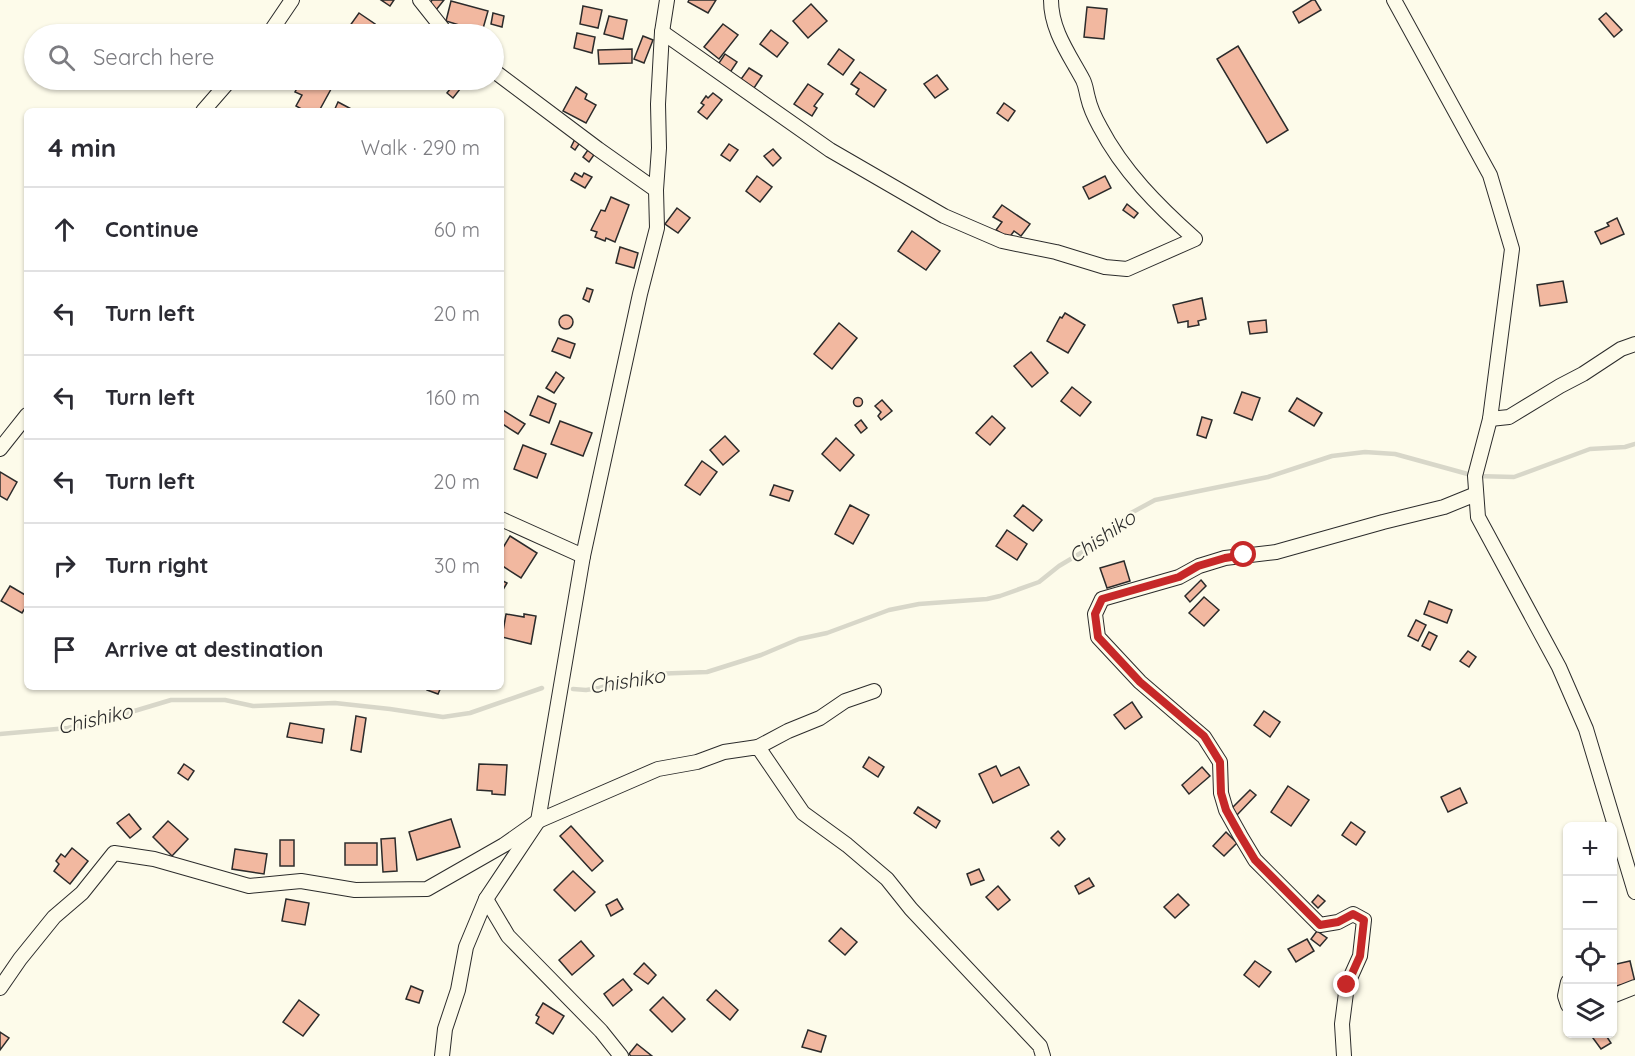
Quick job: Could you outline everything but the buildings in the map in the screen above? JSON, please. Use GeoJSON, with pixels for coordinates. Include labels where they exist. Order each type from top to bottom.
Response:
{"type":"FeatureCollection","features":[{"type":"Feature","properties":{"kind":"street"},"geometry":{"type":"LineString","coordinates":[[276,24],[292,0]]}},
{"type":"Feature","properties":{"kind":"street"},"geometry":{"type":"LineString","coordinates":[[420,0],[439,24]]}},
{"type":"Feature","properties":{"kind":"street"},"geometry":{"type":"LineString","coordinates":[[442,1056],[445,1029],[458,990],[466,947],[486,899],[538,821],[583,556],[640,294],[657,228],[658,104],[662,32],[667,0]]}},
{"type":"Feature","properties":{"kind":"street"},"geometry":{"type":"LineString","coordinates":[[662,32],[830,150],[944,216],[1002,241],[1056,252],[1105,267],[1127,269],[1195,239],[1120,162],[1100,126],[1088,99],[1085,84],[1059,37],[1051,15],[1051,0]]}},
{"type":"Feature","properties":{"kind":"street"},"geometry":{"type":"LineString","coordinates":[[1394,0],[1490,175],[1512,249],[1490,419],[1475,476],[1478,517],[1559,667],[1586,729],[1612,822]]}},
{"type":"Feature","properties":{"kind":"street"},"geometry":{"type":"LineString","coordinates":[[504,78],[656,190]]}},
{"type":"Feature","properties":{"kind":"street"},"geometry":{"type":"LineString","coordinates":[[206,108],[221,90]]}},
{"type":"Feature","properties":{"kind":"street"},"geometry":{"type":"LineString","coordinates":[[1490,419],[1509,417],[1621,349],[1635,344]]}},
{"type":"Feature","properties":{"kind":"street"},"geometry":{"type":"LineString","coordinates":[[0,449],[24,419]]}},
{"type":"Feature","properties":{"kind":"street"},"geometry":{"type":"LineString","coordinates":[[1344,1056],[1342,1024],[1347,985],[1360,956],[1364,920],[1353,914],[1338,922],[1320,925],[1255,860],[1226,810],[1221,793],[1220,762],[1204,736],[1140,682],[1098,637],[1095,614],[1102,599],[1179,577],[1198,566],[1225,558],[1276,552],[1444,507],[1476,494]]}},
{"type":"Feature","properties":{"kind":"street"},"geometry":{"type":"LineString","coordinates":[[504,520],[583,556]]}},
{"type":"Feature","properties":{"kind":"street"},"geometry":{"type":"LineString","coordinates":[[0,987],[54,917],[81,893],[114,853],[154,859],[249,886],[301,881],[355,890],[428,889],[504,845],[538,821],[658,769],[697,762],[724,752],[758,747],[788,730],[820,718],[845,701],[874,691]]}},
{"type":"Feature","properties":{"kind":"street"},"geometry":{"type":"LineString","coordinates":[[758,747],[803,813],[847,845],[887,879],[911,909],[1040,1046],[1043,1056]]}},
{"type":"Feature","properties":{"kind":"street"},"geometry":{"type":"LineString","coordinates":[[1617,838],[1635,892]]}},
{"type":"Feature","properties":{"kind":"street"},"geometry":{"type":"LineString","coordinates":[[486,899],[508,936],[601,1031],[621,1056]]}},
{"type":"Feature","properties":{"kind":"street"},"geometry":{"type":"LineString","coordinates":[[1617,994],[1635,987]]}},
{"type":"Feature","properties":{"kind":"waterway","name":"Chishiko"},"geometry":{"type":"LineString","coordinates":[[573,689],[599,688],[651,674],[707,672],[889,610],[919,604],[1000,596],[1039,582],[1059,566],[1101,541],[1131,513],[1155,500],[1268,477],[1332,456],[1365,452],[1395,454],[1475,476],[1514,477],[1590,449],[1625,447],[1635,444]]}},
{"type":"Feature","properties":{"kind":"waterway","name":"Chishiko"},"geometry":{"type":"LineString","coordinates":[[0,734],[68,728],[171,700],[225,700],[253,706],[335,703],[443,717],[470,713],[542,688]]}},
{"type":"Feature","properties":{"kind":"route"},"geometry":{"type":"LineString","coordinates":[[1244,555],[1198,566],[1179,577],[1102,599],[1095,614],[1098,637],[1140,682],[1204,736],[1220,762],[1221,793],[1226,810],[1255,860],[1320,925],[1338,922],[1353,914],[1364,920],[1360,956],[1347,985]]}}]}
